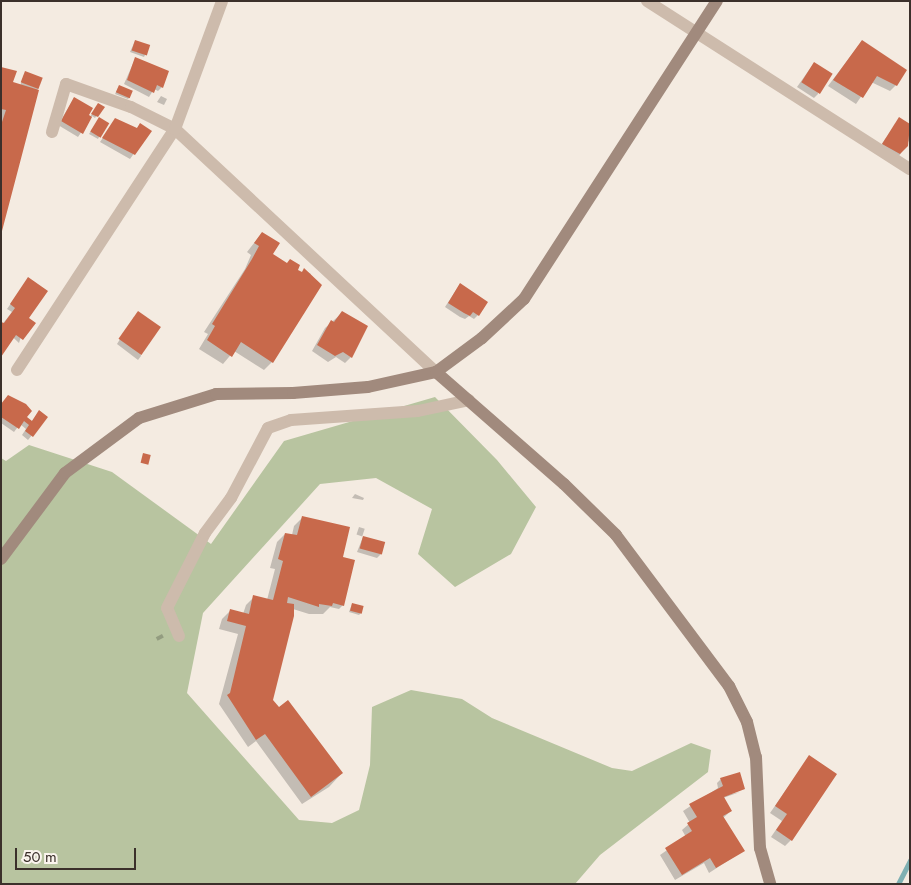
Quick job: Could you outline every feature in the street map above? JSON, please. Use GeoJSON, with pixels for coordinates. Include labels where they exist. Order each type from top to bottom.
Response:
{"type":"FeatureCollection","features":[{"type":"Feature","properties":{"kind":"street"},"geometry":{"type":"LineString","coordinates":[[17,370],[175,129],[222,1]]}},
{"type":"Feature","properties":{"kind":"street"},"geometry":{"type":"LineString","coordinates":[[647,1],[910,169]]}},
{"type":"Feature","properties":{"kind":"street"},"geometry":{"type":"LineString","coordinates":[[1,559],[65,473],[139,418],[216,394],[293,393],[368,386],[436,372],[510,315],[524,299],[717,1]]}},
{"type":"Feature","properties":{"kind":"street"},"geometry":{"type":"LineString","coordinates":[[52,132],[66,84],[132,108],[175,129],[436,372],[470,400],[616,535],[729,686],[747,722],[756,756],[760,848],[770,884]]}},
{"type":"Feature","properties":{"kind":"street"},"geometry":{"type":"LineString","coordinates":[[179,636],[167,608],[205,533],[231,498],[268,428],[291,420],[418,411],[470,400]]}},
{"type":"Feature","properties":{"kind":"green space"},"geometry":{"type":"Polygon","coordinates":[[[435,397],[497,460],[536,507],[511,554],[455,587],[418,554],[432,509],[376,478],[320,484],[203,613],[187,693],[299,820],[332,823],[359,810],[370,765],[372,707],[411,690],[462,699],[492,718],[612,768],[632,771],[691,743],[711,750],[708,772],[600,855],[575,884],[1,884],[1,458],[6,461],[29,445],[112,472],[211,544],[284,441],[435,397]]]}},
{"type":"Feature","properties":{"kind":"building"},"geometry":{"type":"Polygon","coordinates":[[[135,40],[150,45],[147,55],[132,50],[135,40]]]}},
{"type":"Feature","properties":{"kind":"building"},"geometry":{"type":"Polygon","coordinates":[[[862,40],[907,70],[897,86],[877,76],[863,98],[833,80],[862,40]]]}},
{"type":"Feature","properties":{"kind":"building"},"geometry":{"type":"Polygon","coordinates":[[[135,57],[169,71],[163,88],[157,85],[154,93],[127,80],[135,57]]]}},
{"type":"Feature","properties":{"kind":"building"},"geometry":{"type":"Polygon","coordinates":[[[814,62],[833,74],[820,94],[801,82],[814,62]]]}},
{"type":"Feature","properties":{"kind":"building"},"geometry":{"type":"Polygon","coordinates":[[[1,67],[17,71],[13,82],[39,90],[2,231],[1,125],[6,110],[1,109],[1,67]]]}},
{"type":"Feature","properties":{"kind":"building"},"geometry":{"type":"Polygon","coordinates":[[[25,71],[43,78],[38,89],[21,82],[25,71]]]}},
{"type":"Feature","properties":{"kind":"building"},"geometry":{"type":"Polygon","coordinates":[[[119,85],[133,91],[130,98],[116,92],[119,85]]]}},
{"type":"Feature","properties":{"kind":"building"},"geometry":{"type":"Polygon","coordinates":[[[74,97],[93,108],[89,115],[92,117],[83,134],[61,121],[74,97]]]}},
{"type":"Feature","properties":{"kind":"building"},"geometry":{"type":"Polygon","coordinates":[[[98,103],[105,107],[98,117],[91,114],[98,103]]]}},
{"type":"Feature","properties":{"kind":"building"},"geometry":{"type":"Polygon","coordinates":[[[99,117],[109,123],[101,138],[90,132],[99,117]]]}},
{"type":"Feature","properties":{"kind":"building"},"geometry":{"type":"Polygon","coordinates":[[[899,117],[910,124],[908,146],[900,154],[882,144],[899,117]]]}},
{"type":"Feature","properties":{"kind":"building"},"geometry":{"type":"Polygon","coordinates":[[[115,118],[137,128],[140,123],[152,131],[135,155],[102,138],[115,118]]]}},
{"type":"Feature","properties":{"kind":"building"},"geometry":{"type":"Polygon","coordinates":[[[262,232],[280,243],[273,254],[287,263],[290,259],[300,265],[298,270],[302,272],[304,268],[322,285],[273,363],[241,342],[232,357],[207,340],[215,326],[212,324],[259,246],[254,243],[262,232]]]}},
{"type":"Feature","properties":{"kind":"building"},"geometry":{"type":"Polygon","coordinates":[[[28,277],[48,291],[29,318],[36,323],[23,340],[16,335],[1,357],[1,322],[4,323],[15,308],[10,304],[28,277]]]}},
{"type":"Feature","properties":{"kind":"building"},"geometry":{"type":"Polygon","coordinates":[[[460,283],[488,302],[479,316],[473,312],[470,316],[448,303],[460,283]]]}},
{"type":"Feature","properties":{"kind":"building"},"geometry":{"type":"Polygon","coordinates":[[[138,311],[161,327],[141,355],[118,339],[138,311]]]}},
{"type":"Feature","properties":{"kind":"building"},"geometry":{"type":"Polygon","coordinates":[[[342,311],[368,326],[352,358],[343,352],[335,356],[317,345],[331,320],[334,322],[342,311]]]}},
{"type":"Feature","properties":{"kind":"building"},"geometry":{"type":"Polygon","coordinates":[[[8,395],[26,404],[32,411],[27,417],[32,421],[39,410],[48,417],[33,437],[25,431],[29,425],[24,421],[19,429],[1,417],[1,404],[8,395]]]}},
{"type":"Feature","properties":{"kind":"building"},"geometry":{"type":"Polygon","coordinates":[[[143,453],[151,455],[148,465],[141,463],[143,453]]]}},
{"type":"Feature","properties":{"kind":"building"},"geometry":{"type":"Polygon","coordinates":[[[302,516],[350,527],[343,557],[355,560],[344,606],[333,603],[332,606],[319,604],[319,607],[288,597],[287,603],[294,604],[294,616],[273,700],[279,707],[288,700],[343,773],[311,797],[265,734],[256,740],[227,695],[230,693],[246,626],[227,621],[230,609],[249,614],[253,595],[273,600],[283,561],[278,559],[285,533],[297,535],[302,516]]]}},
{"type":"Feature","properties":{"kind":"building"},"geometry":{"type":"Polygon","coordinates":[[[363,536],[385,542],[382,555],[360,549],[363,536]]]}},
{"type":"Feature","properties":{"kind":"building"},"geometry":{"type":"Polygon","coordinates":[[[352,603],[364,606],[362,614],[350,611],[352,603]]]}},
{"type":"Feature","properties":{"kind":"building"},"geometry":{"type":"Polygon","coordinates":[[[809,755],[837,774],[792,841],[776,830],[787,814],[775,806],[809,755]]]}},
{"type":"Feature","properties":{"kind":"building"},"geometry":{"type":"Polygon","coordinates":[[[740,772],[745,789],[724,797],[732,811],[723,816],[745,851],[716,868],[710,858],[682,875],[665,848],[692,831],[687,823],[697,817],[689,804],[723,786],[720,778],[740,772]]]}},
{"type":"Feature","properties":{"kind":"waterway"},"geometry":{"type":"LineString","coordinates":[[898,884],[910,860]]}}]}
